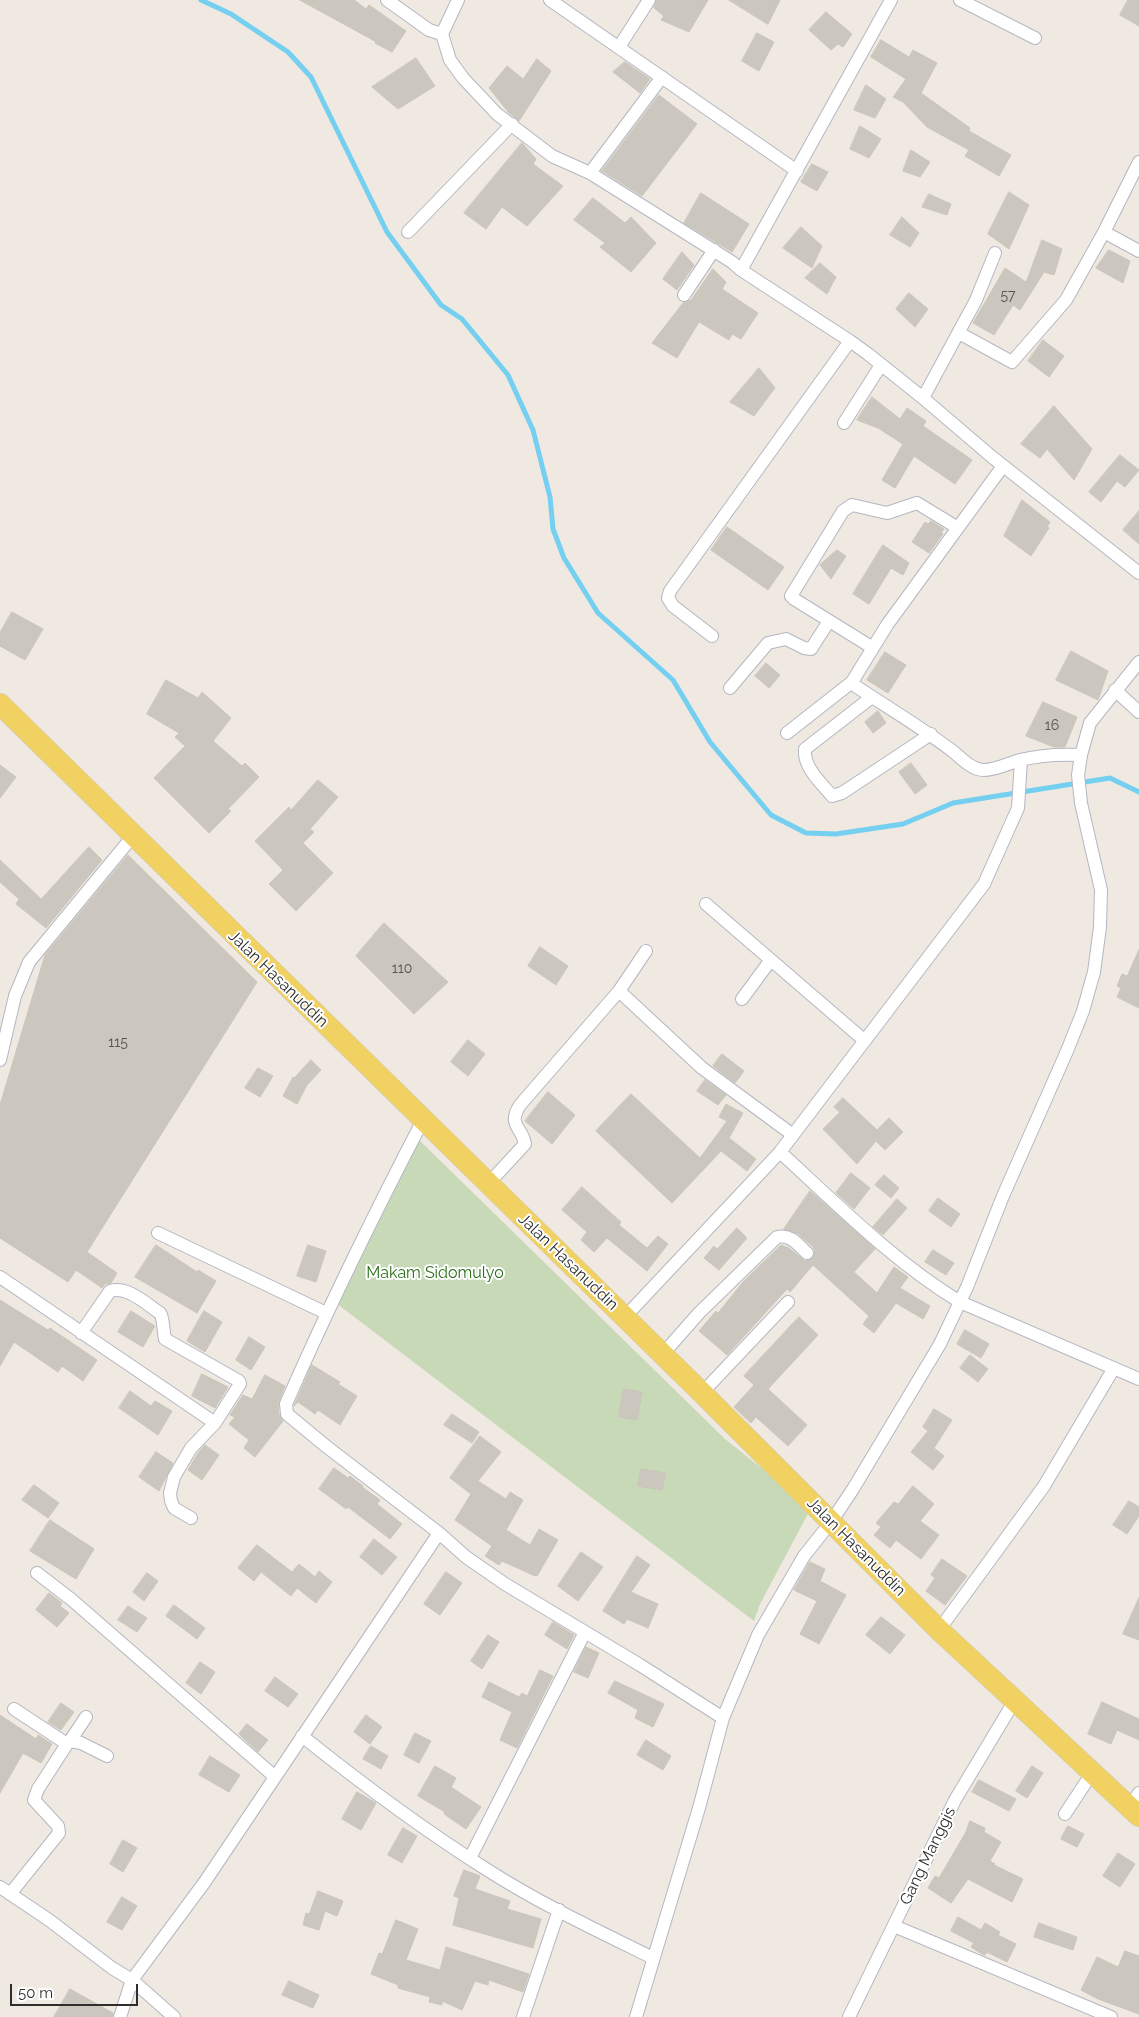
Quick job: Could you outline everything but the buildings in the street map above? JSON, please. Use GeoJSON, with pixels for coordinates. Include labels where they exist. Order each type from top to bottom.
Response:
{"type":"FeatureCollection","features":[{"type":"Feature","properties":{"kind":"main road","name":"Jalan Hasanuddin"},"geometry":{"type":"LineString","coordinates":[[0,704],[702,1393],[939,1630],[1092,1773],[1136,1806]]}},
{"type":"Feature","properties":{"kind":"street"},"geometry":{"type":"LineString","coordinates":[[387,0],[428,30],[442,34]]}},
{"type":"Feature","properties":{"kind":"street"},"geometry":{"type":"LineString","coordinates":[[458,0],[442,34],[450,60],[463,78],[497,114],[552,156],[590,173],[714,250],[741,270],[850,341],[1139,574]]}},
{"type":"Feature","properties":{"kind":"street"},"geometry":{"type":"LineString","coordinates":[[550,0],[798,170]]}},
{"type":"Feature","properties":{"kind":"street"},"geometry":{"type":"LineString","coordinates":[[619,47],[649,0]]}},
{"type":"Feature","properties":{"kind":"street"},"geometry":{"type":"LineString","coordinates":[[741,270],[798,170],[890,0]]}},
{"type":"Feature","properties":{"kind":"street"},"geometry":{"type":"LineString","coordinates":[[960,0],[1035,38]]}},
{"type":"Feature","properties":{"kind":"street"},"geometry":{"type":"LineString","coordinates":[[590,173],[662,77]]}},
{"type":"Feature","properties":{"kind":"street"},"geometry":{"type":"LineString","coordinates":[[408,232],[512,124]]}},
{"type":"Feature","properties":{"kind":"street"},"geometry":{"type":"LineString","coordinates":[[958,333],[1012,362],[1066,300],[1104,232],[1139,162]]}},
{"type":"Feature","properties":{"kind":"street"},"geometry":{"type":"LineString","coordinates":[[1104,232],[1139,251]]}},
{"type":"Feature","properties":{"kind":"street"},"geometry":{"type":"LineString","coordinates":[[684,295],[714,250]]}},
{"type":"Feature","properties":{"kind":"street"},"geometry":{"type":"LineString","coordinates":[[923,398],[976,300],[995,253]]}},
{"type":"Feature","properties":{"kind":"street"},"geometry":{"type":"LineString","coordinates":[[712,636],[673,606],[668,598],[670,591],[850,341]]}},
{"type":"Feature","properties":{"kind":"street"},"geometry":{"type":"LineString","coordinates":[[844,423],[882,365]]}},
{"type":"Feature","properties":{"kind":"street"},"geometry":{"type":"LineString","coordinates":[[787,733],[852,682],[887,624],[1003,466]]}},
{"type":"Feature","properties":{"kind":"street"},"geometry":{"type":"LineString","coordinates":[[873,648],[790,596],[842,511],[852,505],[887,513],[917,503],[958,528]]}},
{"type":"Feature","properties":{"kind":"street"},"geometry":{"type":"LineString","coordinates":[[730,688],[768,643],[786,639],[804,648],[811,649],[829,621]]}},
{"type":"Feature","properties":{"kind":"street"},"geometry":{"type":"LineString","coordinates":[[636,2017],[699,1808],[723,1718],[758,1635],[804,1556],[831,1522],[853,1489],[940,1344],[960,1302],[1003,1196],[1067,1052],[1094,972],[1100,927],[1101,890],[1081,803],[1078,775],[1081,755],[1090,723],[1139,662]]}},
{"type":"Feature","properties":{"kind":"street"},"geometry":{"type":"LineString","coordinates":[[852,682],[930,734],[978,770],[987,770],[1040,756],[1081,755]]}},
{"type":"Feature","properties":{"kind":"street"},"geometry":{"type":"LineString","coordinates":[[1115,690],[1139,712]]}},
{"type":"Feature","properties":{"kind":"street"},"geometry":{"type":"LineString","coordinates":[[872,697],[805,749],[806,763],[832,796],[842,793],[930,734]]}},
{"type":"Feature","properties":{"kind":"street"},"geometry":{"type":"LineString","coordinates":[[624,1318],[780,1152],[984,884],[1018,808],[1021,785],[1021,760]]}},
{"type":"Feature","properties":{"kind":"street"},"geometry":{"type":"LineString","coordinates":[[0,1060],[16,996],[29,962],[133,836]]}},
{"type":"Feature","properties":{"kind":"street"},"geometry":{"type":"LineString","coordinates":[[706,904],[865,1041]]}},
{"type":"Feature","properties":{"kind":"street"},"geometry":{"type":"LineString","coordinates":[[488,1184],[525,1144],[514,1122],[520,1105],[618,991],[646,951]]}},
{"type":"Feature","properties":{"kind":"street"},"geometry":{"type":"LineString","coordinates":[[742,999],[770,960]]}},
{"type":"Feature","properties":{"kind":"street"},"geometry":{"type":"LineString","coordinates":[[618,991],[702,1068],[793,1135]]}},
{"type":"Feature","properties":{"kind":"street"},"geometry":{"type":"LineString","coordinates":[[423,1120],[360,1242],[326,1313],[286,1404],[287,1414],[466,1556],[505,1584],[723,1718]]}},
{"type":"Feature","properties":{"kind":"street"},"geometry":{"type":"LineString","coordinates":[[780,1152],[879,1243],[914,1271],[960,1302],[1139,1378]]}},
{"type":"Feature","properties":{"kind":"street"},"geometry":{"type":"LineString","coordinates":[[158,1233],[326,1313]]}},
{"type":"Feature","properties":{"kind":"street"},"geometry":{"type":"LineString","coordinates":[[662,1354],[699,1312],[777,1237],[787,1236],[791,1238],[807,1253]]}},
{"type":"Feature","properties":{"kind":"street"},"geometry":{"type":"LineString","coordinates":[[0,1277],[215,1423]]}},
{"type":"Feature","properties":{"kind":"street"},"geometry":{"type":"LineString","coordinates":[[81,1333],[110,1291],[121,1290],[133,1295],[160,1313],[165,1339],[239,1381],[240,1384],[215,1423],[191,1448],[174,1478],[170,1493],[171,1501],[174,1508],[191,1518]]}},
{"type":"Feature","properties":{"kind":"street"},"geometry":{"type":"LineString","coordinates":[[702,1393],[788,1302]]}},
{"type":"Feature","properties":{"kind":"street"},"geometry":{"type":"LineString","coordinates":[[939,1630],[1044,1486],[1114,1368]]}},
{"type":"Feature","properties":{"kind":"street"},"geometry":{"type":"LineString","coordinates":[[120,2017],[132,1980],[204,1883],[274,1776],[439,1533]]}},
{"type":"Feature","properties":{"kind":"street"},"geometry":{"type":"LineString","coordinates":[[37,1573],[72,1600],[274,1776]]}},
{"type":"Feature","properties":{"kind":"street"},"geometry":{"type":"LineString","coordinates":[[470,1858],[585,1632]]}},
{"type":"Feature","properties":{"kind":"street","name":"Gang Manggis"},"geometry":{"type":"LineString","coordinates":[[849,2017],[955,1800],[1015,1700]]}},
{"type":"Feature","properties":{"kind":"street"},"geometry":{"type":"LineString","coordinates":[[14,1709],[68,1743],[81,1743],[107,1756]]}},
{"type":"Feature","properties":{"kind":"street"},"geometry":{"type":"LineString","coordinates":[[86,1717],[38,1790],[34,1800],[58,1826],[59,1832],[5,1891],[76,1939],[112,1968],[132,1980],[174,2017]]}},
{"type":"Feature","properties":{"kind":"street"},"geometry":{"type":"LineString","coordinates":[[302,1736],[404,1814],[491,1872],[559,1910],[653,1958]]}},
{"type":"Feature","properties":{"kind":"street"},"geometry":{"type":"LineString","coordinates":[[1065,1814],[1092,1773]]}},
{"type":"Feature","properties":{"kind":"street"},"geometry":{"type":"LineString","coordinates":[[523,2017],[559,1910]]}},
{"type":"Feature","properties":{"kind":"street"},"geometry":{"type":"LineString","coordinates":[[894,1926],[1109,2017]]}},
{"type":"Feature","properties":{"kind":"green space","name":"Makam Sidomulyo"},"geometry":{"type":"Polygon","coordinates":[[[416,1137],[725,1439],[811,1508],[760,1604],[754,1621],[332,1300],[416,1137]]]}},
{"type":"Feature","properties":{"kind":"waterway"},"geometry":{"type":"LineString","coordinates":[[201,0],[231,14],[288,52],[311,77],[387,232],[441,305],[462,319],[508,375],[533,430],[550,497],[553,529],[564,558],[598,613],[673,680],[710,742],[771,815],[806,833],[836,834],[903,824],[953,803],[1110,778],[1139,792]]}}]}
